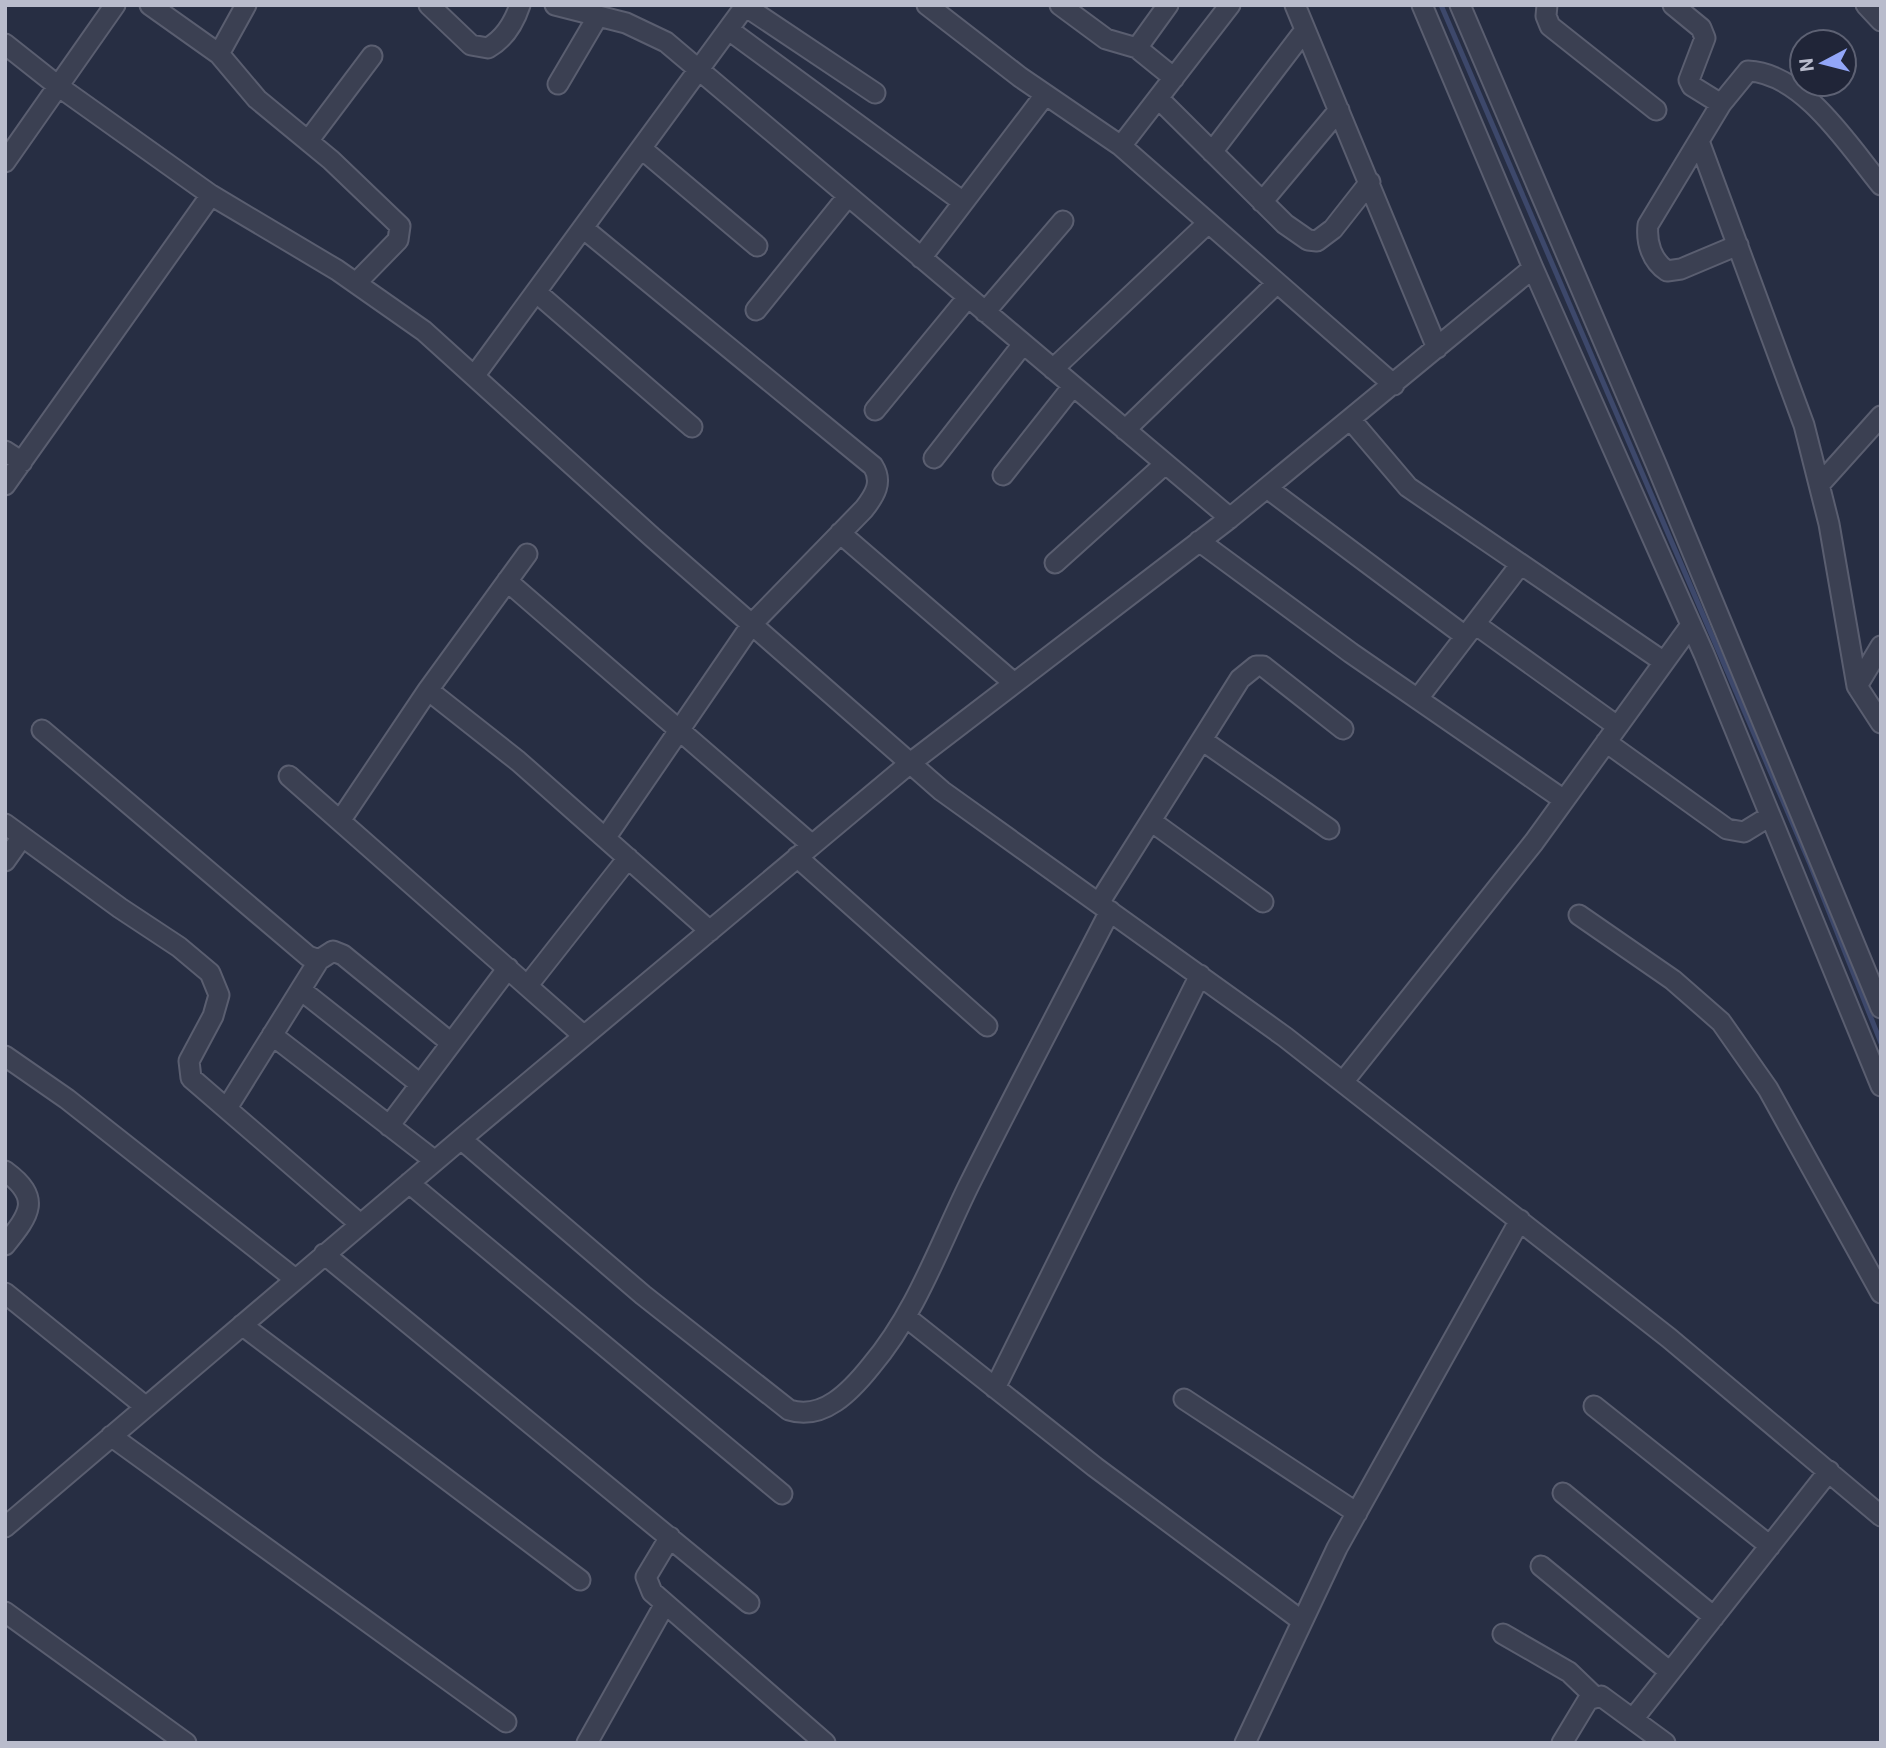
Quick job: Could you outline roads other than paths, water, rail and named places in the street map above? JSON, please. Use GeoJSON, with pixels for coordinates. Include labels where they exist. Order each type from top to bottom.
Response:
{"type":"FeatureCollection","features":[{"type":"Feature","properties":{"kind":"street"},"geometry":{"type":"LineString","coordinates":[[5,162],[115,5]]}},
{"type":"Feature","properties":{"kind":"street"},"geometry":{"type":"LineString","coordinates":[[150,5],[219,54],[257,99],[308,141],[400,226],[398,240],[356,282]]}},
{"type":"Feature","properties":{"kind":"street"},"geometry":{"type":"LineString","coordinates":[[219,54],[246,5]]}},
{"type":"Feature","properties":{"kind":"street"},"geometry":{"type":"LineString","coordinates":[[429,5],[471,45],[488,48],[497,43],[512,24],[520,5]]}},
{"type":"Feature","properties":{"kind":"street"},"geometry":{"type":"LineString","coordinates":[[555,5],[644,29],[702,69],[848,196],[1230,518]]}},
{"type":"Feature","properties":{"kind":"street"},"geometry":{"type":"LineString","coordinates":[[927,5],[1045,95],[1121,146],[1394,385]]}},
{"type":"Feature","properties":{"kind":"street"},"geometry":{"type":"LineString","coordinates":[[1060,5],[1106,39],[1137,48],[1174,78]]}},
{"type":"Feature","properties":{"kind":"street"},"geometry":{"type":"LineString","coordinates":[[1137,48],[1168,5]]}},
{"type":"Feature","properties":{"kind":"street"},"geometry":{"type":"LineString","coordinates":[[1121,146],[1230,5]]}},
{"type":"Feature","properties":{"kind":"street"},"geometry":{"type":"LineString","coordinates":[[1295,5],[1437,348]]}},
{"type":"Feature","properties":{"kind":"street"},"geometry":{"type":"LineString","coordinates":[[1422,5],[1533,268],[1690,625],[1881,1086]]}},
{"type":"Feature","properties":{"kind":"street"},"geometry":{"type":"LineString","coordinates":[[1460,5],[1667,489],[1881,1008]]}},
{"type":"Feature","properties":{"kind":"street"},"geometry":{"type":"LineString","coordinates":[[1547,5],[1546,16],[1550,26],[1656,110]]}},
{"type":"Feature","properties":{"kind":"street"},"geometry":{"type":"LineString","coordinates":[[1674,5],[1701,28],[1704,38],[1689,80],[1692,86],[1721,104]]}},
{"type":"Feature","properties":{"kind":"street"},"geometry":{"type":"LineString","coordinates":[[1866,5],[1881,21]]}},
{"type":"Feature","properties":{"kind":"street"},"geometry":{"type":"LineString","coordinates":[[474,374],[746,6],[875,93]]}},
{"type":"Feature","properties":{"kind":"street"},"geometry":{"type":"LineString","coordinates":[[558,84],[598,16]]}},
{"type":"Feature","properties":{"kind":"street"},"geometry":{"type":"LineString","coordinates":[[729,30],[963,201]]}},
{"type":"Feature","properties":{"kind":"street"},"geometry":{"type":"LineString","coordinates":[[1212,152],[1305,30]]}},
{"type":"Feature","properties":{"kind":"street"},"geometry":{"type":"LineString","coordinates":[[5,44],[58,86],[212,195],[356,282],[424,331],[909,764],[971,814],[1200,975],[1343,1082],[1520,1220],[1881,1516]]}},
{"type":"Feature","properties":{"kind":"street"},"geometry":{"type":"LineString","coordinates":[[308,141],[372,56]]}},
{"type":"Feature","properties":{"kind":"street"},"geometry":{"type":"LineString","coordinates":[[1738,245],[1681,269],[1667,271],[1657,264],[1651,251],[1648,225],[1721,104],[1748,71],[1778,80],[1799,91],[1814,105],[1881,185]]}},
{"type":"Feature","properties":{"kind":"street"},"geometry":{"type":"LineString","coordinates":[[921,258],[1045,95]]}},
{"type":"Feature","properties":{"kind":"street"},"geometry":{"type":"LineString","coordinates":[[1158,98],[1262,202],[1308,240],[1317,241],[1333,229],[1370,182]]}},
{"type":"Feature","properties":{"kind":"street"},"geometry":{"type":"LineString","coordinates":[[1262,202],[1339,110]]}},
{"type":"Feature","properties":{"kind":"street"},"geometry":{"type":"LineString","coordinates":[[1699,141],[1804,425],[1820,484],[1857,686],[1881,723]]}},
{"type":"Feature","properties":{"kind":"street"},"geometry":{"type":"LineString","coordinates":[[642,149],[757,246]]}},
{"type":"Feature","properties":{"kind":"street"},"geometry":{"type":"LineString","coordinates":[[5,485],[13,456],[212,195]]}},
{"type":"Feature","properties":{"kind":"street"},"geometry":{"type":"LineString","coordinates":[[756,310],[848,196]]}},
{"type":"Feature","properties":{"kind":"street"},"geometry":{"type":"LineString","coordinates":[[985,312],[1063,221]]}},
{"type":"Feature","properties":{"kind":"street"},"geometry":{"type":"LineString","coordinates":[[1053,369],[1209,223]]}},
{"type":"Feature","properties":{"kind":"street"},"geometry":{"type":"LineString","coordinates":[[583,228],[873,466],[878,474],[877,490],[864,509],[752,624],[606,838]]}},
{"type":"Feature","properties":{"kind":"street"},"geometry":{"type":"LineString","coordinates":[[5,1527],[409,1182],[909,764],[1230,518],[1533,268]]}},
{"type":"Feature","properties":{"kind":"street"},"geometry":{"type":"LineString","coordinates":[[1125,430],[1278,283]]}},
{"type":"Feature","properties":{"kind":"street"},"geometry":{"type":"LineString","coordinates":[[536,292],[692,427]]}},
{"type":"Feature","properties":{"kind":"street"},"geometry":{"type":"LineString","coordinates":[[875,410],[968,297]]}},
{"type":"Feature","properties":{"kind":"street"},"geometry":{"type":"LineString","coordinates":[[934,458],[1023,344]]}},
{"type":"Feature","properties":{"kind":"street"},"geometry":{"type":"LineString","coordinates":[[1003,475],[1073,386]]}},
{"type":"Feature","properties":{"kind":"street"},"geometry":{"type":"LineString","coordinates":[[1820,484],[1881,416]]}},
{"type":"Feature","properties":{"kind":"street"},"geometry":{"type":"LineString","coordinates":[[1351,419],[1408,487],[1664,662]]}},
{"type":"Feature","properties":{"kind":"street"},"geometry":{"type":"LineString","coordinates":[[1055,563],[1165,464]]}},
{"type":"Feature","properties":{"kind":"street"},"geometry":{"type":"LineString","coordinates":[[1267,488],[1470,630],[1611,734],[1727,830],[1744,832],[1770,816]]}},
{"type":"Feature","properties":{"kind":"street"},"geometry":{"type":"LineString","coordinates":[[840,533],[1014,683]]}},
{"type":"Feature","properties":{"kind":"street"},"geometry":{"type":"LineString","coordinates":[[1199,541],[1351,653],[1419,697],[1564,800]]}},
{"type":"Feature","properties":{"kind":"street"},"geometry":{"type":"LineString","coordinates":[[340,821],[428,690],[527,554]]}},
{"type":"Feature","properties":{"kind":"street"},"geometry":{"type":"LineString","coordinates":[[1419,697],[1520,565]]}},
{"type":"Feature","properties":{"kind":"street"},"geometry":{"type":"LineString","coordinates":[[507,581],[679,729],[987,1026]]}},
{"type":"Feature","properties":{"kind":"street"},"geometry":{"type":"LineString","coordinates":[[1343,1082],[1564,800],[1690,625]]}},
{"type":"Feature","properties":{"kind":"street"},"geometry":{"type":"LineString","coordinates":[[1857,686],[1881,646]]}},
{"type":"Feature","properties":{"kind":"street"},"geometry":{"type":"LineString","coordinates":[[461,1139],[643,1295],[789,1410],[814,1413],[830,1406],[871,1367],[906,1317],[1104,907],[1151,821],[1240,679],[1256,666],[1263,666],[1343,729]]}},
{"type":"Feature","properties":{"kind":"street"},"geometry":{"type":"LineString","coordinates":[[428,690],[519,761],[709,931]]}},
{"type":"Feature","properties":{"kind":"street"},"geometry":{"type":"LineString","coordinates":[[42,730],[308,956],[319,960]]}},
{"type":"Feature","properties":{"kind":"street"},"geometry":{"type":"LineString","coordinates":[[1202,740],[1329,829]]}},
{"type":"Feature","properties":{"kind":"street"},"geometry":{"type":"LineString","coordinates":[[289,776],[584,1036]]}},
{"type":"Feature","properties":{"kind":"street"},"geometry":{"type":"LineString","coordinates":[[1151,821],[1263,902]]}},
{"type":"Feature","properties":{"kind":"street"},"geometry":{"type":"LineString","coordinates":[[5,824],[120,908],[179,947],[211,974],[219,995],[217,1004],[194,1051],[188,1072],[198,1085],[360,1224]]}},
{"type":"Feature","properties":{"kind":"street"},"geometry":{"type":"LineString","coordinates":[[5,861],[23,837]]}},
{"type":"Feature","properties":{"kind":"street"},"geometry":{"type":"LineString","coordinates":[[528,985],[628,858]]}},
{"type":"Feature","properties":{"kind":"street"},"geometry":{"type":"LineString","coordinates":[[1579,915],[1673,980],[1721,1022],[1768,1089],[1881,1293]]}},
{"type":"Feature","properties":{"kind":"street"},"geometry":{"type":"LineString","coordinates":[[227,1108],[319,960],[333,951],[343,955],[452,1043]]}},
{"type":"Feature","properties":{"kind":"street"},"geometry":{"type":"LineString","coordinates":[[389,1126],[508,968]]}},
{"type":"Feature","properties":{"kind":"street"},"geometry":{"type":"LineString","coordinates":[[995,1388],[1200,975]]}},
{"type":"Feature","properties":{"kind":"street"},"geometry":{"type":"LineString","coordinates":[[301,990],[421,1084]]}},
{"type":"Feature","properties":{"kind":"street"},"geometry":{"type":"LineString","coordinates":[[272,1035],[435,1161]]}},
{"type":"Feature","properties":{"kind":"street"},"geometry":{"type":"LineString","coordinates":[[5,1056],[67,1099],[295,1279]]}},
{"type":"Feature","properties":{"kind":"street"},"geometry":{"type":"LineString","coordinates":[[5,1171],[26,1188],[30,1199],[27,1213],[5,1245]]}},
{"type":"Feature","properties":{"kind":"street"},"geometry":{"type":"LineString","coordinates":[[409,1182],[782,1494]]}},
{"type":"Feature","properties":{"kind":"street"},"geometry":{"type":"LineString","coordinates":[[1245,1743],[1302,1621],[1357,1513],[1520,1220]]}},
{"type":"Feature","properties":{"kind":"street"},"geometry":{"type":"LineString","coordinates":[[324,1254],[749,1603]]}},
{"type":"Feature","properties":{"kind":"street"},"geometry":{"type":"LineString","coordinates":[[5,1293],[146,1407]]}},
{"type":"Feature","properties":{"kind":"street"},"geometry":{"type":"LineString","coordinates":[[906,1317],[1095,1467],[1302,1621]]}},
{"type":"Feature","properties":{"kind":"street"},"geometry":{"type":"LineString","coordinates":[[242,1325],[580,1580]]}},
{"type":"Feature","properties":{"kind":"street"},"geometry":{"type":"LineString","coordinates":[[1184,1399],[1357,1513]]}},
{"type":"Feature","properties":{"kind":"street"},"geometry":{"type":"LineString","coordinates":[[1594,1406],[1770,1546]]}},
{"type":"Feature","properties":{"kind":"street"},"geometry":{"type":"LineString","coordinates":[[111,1436],[506,1722]]}},
{"type":"Feature","properties":{"kind":"street"},"geometry":{"type":"LineString","coordinates":[[1633,1719],[1829,1471]]}},
{"type":"Feature","properties":{"kind":"street"},"geometry":{"type":"LineString","coordinates":[[1563,1493],[1714,1617]]}},
{"type":"Feature","properties":{"kind":"street"},"geometry":{"type":"LineString","coordinates":[[670,1538],[646,1577],[652,1592],[825,1743]]}},
{"type":"Feature","properties":{"kind":"street"},"geometry":{"type":"LineString","coordinates":[[1541,1566],[1670,1672]]}},
{"type":"Feature","properties":{"kind":"street"},"geometry":{"type":"LineString","coordinates":[[587,1743],[665,1604]]}},
{"type":"Feature","properties":{"kind":"street"},"geometry":{"type":"LineString","coordinates":[[5,1612],[186,1743]]}},
{"type":"Feature","properties":{"kind":"street"},"geometry":{"type":"LineString","coordinates":[[1503,1634],[1569,1672],[1594,1696],[1609,1700],[1665,1743]]}},
{"type":"Feature","properties":{"kind":"street"},"geometry":{"type":"LineString","coordinates":[[1562,1743],[1582,1708],[1594,1696]]}},
{"type":"Feature","properties":{"kind":"waterway"},"geometry":{"type":"LineString","coordinates":[[1441,5],[1810,864],[1881,1043]]}}]}
